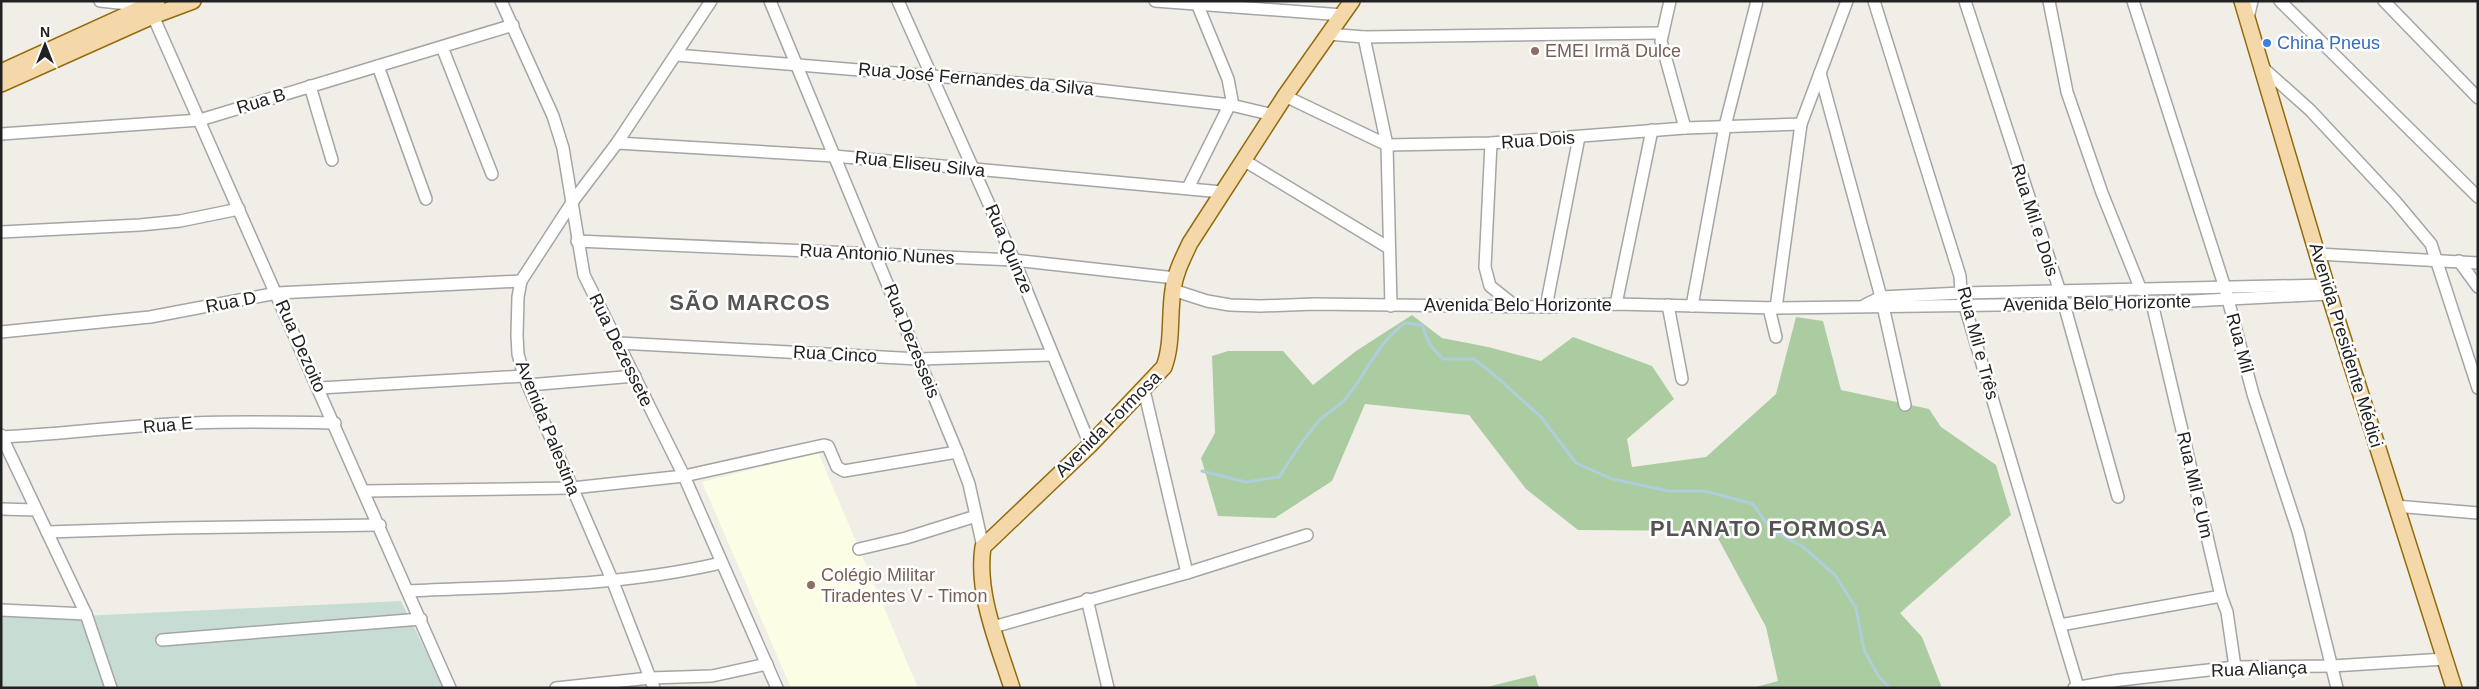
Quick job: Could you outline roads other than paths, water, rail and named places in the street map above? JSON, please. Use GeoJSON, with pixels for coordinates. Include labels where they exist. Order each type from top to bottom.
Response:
{"type":"FeatureCollection","features":[{"type":"Feature","properties":{"kind":"main road"},"geometry":{"type":"LineString","coordinates":[[1,84],[40,61],[152,8],[193,1]]}},
{"type":"Feature","properties":{"kind":"main road","name":"Avenida Formosa"},"geometry":{"type":"LineString","coordinates":[[983,547],[1090,445],[1160,373],[1167,359],[1174,284],[1190,243],[1222,192],[1245,161],[1285,96],[1352,1]]}},
{"type":"Feature","properties":{"kind":"main road","name":"Avenida Presidente Médici"},"geometry":{"type":"LineString","coordinates":[[2242,1],[2328,290],[2454,688]]}},
{"type":"Feature","properties":{"kind":"main road"},"geometry":{"type":"LineString","coordinates":[[1,72],[40,61]]}},
{"type":"Feature","properties":{"kind":"main road"},"geometry":{"type":"LineString","coordinates":[[983,547],[982,568],[993,627],[1012,688]]}},
{"type":"Feature","properties":{"kind":"street"},"geometry":{"type":"LineString","coordinates":[[100,1],[152,8]]}},
{"type":"Feature","properties":{"kind":"street","name":"Rua Dezessete"},"geometry":{"type":"LineString","coordinates":[[502,1],[553,116],[563,148],[584,275],[684,476],[777,688]]}},
{"type":"Feature","properties":{"kind":"street","name":"Avenida Palestina"},"geometry":{"type":"LineString","coordinates":[[652,683],[613,582],[526,381],[518,354],[518,297],[521,281],[573,201],[617,143],[711,1]]}},
{"type":"Feature","properties":{"kind":"street","name":"Rua Dezesseis"},"geometry":{"type":"LineString","coordinates":[[770,1],[876,254],[969,484],[983,547]]}},
{"type":"Feature","properties":{"kind":"street","name":"Rua Quinze"},"geometry":{"type":"LineString","coordinates":[[898,1],[1014,260],[1090,445]]}},
{"type":"Feature","properties":{"kind":"street"},"geometry":{"type":"LineString","coordinates":[[1155,1],[1343,15]]}},
{"type":"Feature","properties":{"kind":"street"},"geometry":{"type":"LineString","coordinates":[[1670,1],[1661,34],[1670,80],[1685,128]]}},
{"type":"Feature","properties":{"kind":"street"},"geometry":{"type":"LineString","coordinates":[[1692,306],[1725,126],[1757,1]]}},
{"type":"Feature","properties":{"kind":"street"},"geometry":{"type":"LineString","coordinates":[[1776,338],[1773,308],[1801,124],[1847,1]]}},
{"type":"Feature","properties":{"kind":"street","name":"Rua Mil e Três"},"geometry":{"type":"LineString","coordinates":[[1874,1],[1958,267],[1961,293],[2060,624],[2076,687]]}},
{"type":"Feature","properties":{"kind":"street","name":"Rua Mil e Dois"},"geometry":{"type":"LineString","coordinates":[[1965,1],[2064,304],[2118,498]]}},
{"type":"Feature","properties":{"kind":"street"},"geometry":{"type":"LineString","coordinates":[[2049,1],[2067,92],[2102,193],[2141,290]]}},
{"type":"Feature","properties":{"kind":"street","name":"Rua Mil"},"geometry":{"type":"LineString","coordinates":[[2133,1],[2225,288],[2253,394],[2298,531],[2337,688]]}},
{"type":"Feature","properties":{"kind":"street"},"geometry":{"type":"LineString","coordinates":[[2248,18],[2252,1]]}},
{"type":"Feature","properties":{"kind":"street"},"geometry":{"type":"LineString","coordinates":[[2280,1],[2478,197]]}},
{"type":"Feature","properties":{"kind":"street"},"geometry":{"type":"LineString","coordinates":[[2384,1],[2478,98]]}},
{"type":"Feature","properties":{"kind":"street"},"geometry":{"type":"LineString","coordinates":[[1188,188],[1231,105],[1228,79],[1197,3]]}},
{"type":"Feature","properties":{"kind":"street","name":"Rua Dezoito"},"geometry":{"type":"LineString","coordinates":[[152,8],[450,688]]}},
{"type":"Feature","properties":{"kind":"street","name":"Rua B"},"geometry":{"type":"LineString","coordinates":[[1,134],[200,120],[513,25]]}},
{"type":"Feature","properties":{"kind":"street"},"geometry":{"type":"LineString","coordinates":[[1328,34],[1364,36],[1661,34]]}},
{"type":"Feature","properties":{"kind":"street"},"geometry":{"type":"LineString","coordinates":[[1364,36],[1388,145],[1389,248],[1392,306]]}},
{"type":"Feature","properties":{"kind":"street"},"geometry":{"type":"LineString","coordinates":[[442,47],[492,174]]}},
{"type":"Feature","properties":{"kind":"street","name":"Rua José Fernandes da Silva"},"geometry":{"type":"LineString","coordinates":[[676,54],[1080,88],[1231,105],[1273,115]]}},
{"type":"Feature","properties":{"kind":"street"},"geometry":{"type":"LineString","coordinates":[[378,66],[426,199]]}},
{"type":"Feature","properties":{"kind":"street"},"geometry":{"type":"LineString","coordinates":[[2262,67],[2310,110],[2395,201],[2431,244],[2478,388]]}},
{"type":"Feature","properties":{"kind":"street"},"geometry":{"type":"LineString","coordinates":[[1820,73],[1882,302],[1904,405]]}},
{"type":"Feature","properties":{"kind":"street"},"geometry":{"type":"LineString","coordinates":[[310,86],[332,160]]}},
{"type":"Feature","properties":{"kind":"street","name":"Rua Dois"},"geometry":{"type":"LineString","coordinates":[[1285,96],[1388,145],[1491,143],[1579,138],[1652,130],[1801,124]]}},
{"type":"Feature","properties":{"kind":"street"},"geometry":{"type":"LineString","coordinates":[[1616,304],[1652,130]]}},
{"type":"Feature","properties":{"kind":"street"},"geometry":{"type":"LineString","coordinates":[[1546,307],[1579,138]]}},
{"type":"Feature","properties":{"kind":"street","name":"Rua Eliseu Silva"},"geometry":{"type":"LineString","coordinates":[[617,143],[834,156],[1222,192]]}},
{"type":"Feature","properties":{"kind":"street"},"geometry":{"type":"LineString","coordinates":[[1491,143],[1485,267],[1490,286],[1514,305]]}},
{"type":"Feature","properties":{"kind":"street"},"geometry":{"type":"LineString","coordinates":[[1245,161],[1389,248]]}},
{"type":"Feature","properties":{"kind":"street"},"geometry":{"type":"LineString","coordinates":[[1,232],[140,225],[180,221],[239,209]]}},
{"type":"Feature","properties":{"kind":"street","name":"Rua Antonio Nunes"},"geometry":{"type":"LineString","coordinates":[[577,241],[1014,260],[1174,284]]}},
{"type":"Feature","properties":{"kind":"street"},"geometry":{"type":"LineString","coordinates":[[2318,254],[2478,263]]}},
{"type":"Feature","properties":{"kind":"street"},"geometry":{"type":"LineString","coordinates":[[2458,262],[2478,287]]}},
{"type":"Feature","properties":{"kind":"street","name":"Rua D"},"geometry":{"type":"LineString","coordinates":[[1,332],[150,317],[277,293],[521,281]]}},
{"type":"Feature","properties":{"kind":"street","name":"Avenida Belo Horizonte"},"geometry":{"type":"LineString","coordinates":[[1174,284],[1207,301],[1230,305],[1514,305],[1546,307],[1616,304],[1773,308],[1865,305],[1961,293],[2225,288],[2328,290]]}},
{"type":"Feature","properties":{"kind":"street","name":"Avenida Belo Horizonte"},"geometry":{"type":"LineString","coordinates":[[1882,302],[1965,307],[2152,303],[2228,300],[2328,290]]}},
{"type":"Feature","properties":{"kind":"street","name":"Rua Mil e Um"},"geometry":{"type":"LineString","coordinates":[[2152,303],[2221,596],[2227,612],[2235,667]]}},
{"type":"Feature","properties":{"kind":"street"},"geometry":{"type":"LineString","coordinates":[[1668,306],[1682,379]]}},
{"type":"Feature","properties":{"kind":"street","name":"Rua Cinco"},"geometry":{"type":"LineString","coordinates":[[618,343],[918,358],[1052,355]]}},
{"type":"Feature","properties":{"kind":"street"},"geometry":{"type":"LineString","coordinates":[[2464,345],[2478,359]]}},
{"type":"Feature","properties":{"kind":"street"},"geometry":{"type":"LineString","coordinates":[[320,388],[634,376]]}},
{"type":"Feature","properties":{"kind":"street"},"geometry":{"type":"LineString","coordinates":[[1144,390],[1187,573]]}},
{"type":"Feature","properties":{"kind":"street","name":"Rua E"},"geometry":{"type":"LineString","coordinates":[[2,436],[66,434],[191,423],[270,421],[335,423]]}},
{"type":"Feature","properties":{"kind":"street"},"geometry":{"type":"LineString","coordinates":[[2,436],[86,614],[111,688]]}},
{"type":"Feature","properties":{"kind":"street"},"geometry":{"type":"LineString","coordinates":[[365,491],[572,488],[684,476],[824,445],[828,446],[838,467],[844,471],[956,452]]}},
{"type":"Feature","properties":{"kind":"street"},"geometry":{"type":"LineString","coordinates":[[2395,506],[2478,513]]}},
{"type":"Feature","properties":{"kind":"street"},"geometry":{"type":"LineString","coordinates":[[1,509],[36,510]]}},
{"type":"Feature","properties":{"kind":"street"},"geometry":{"type":"LineString","coordinates":[[859,549],[906,538],[976,516]]}},
{"type":"Feature","properties":{"kind":"street"},"geometry":{"type":"LineString","coordinates":[[46,532],[380,525]]}},
{"type":"Feature","properties":{"kind":"street"},"geometry":{"type":"LineString","coordinates":[[993,627],[1087,599],[1187,573],[1307,535]]}},
{"type":"Feature","properties":{"kind":"street"},"geometry":{"type":"LineString","coordinates":[[408,591],[613,582],[678,573],[721,563]]}},
{"type":"Feature","properties":{"kind":"street"},"geometry":{"type":"LineString","coordinates":[[2060,624],[2221,596]]}},
{"type":"Feature","properties":{"kind":"street"},"geometry":{"type":"LineString","coordinates":[[1087,599],[1108,688]]}},
{"type":"Feature","properties":{"kind":"street"},"geometry":{"type":"LineString","coordinates":[[1,610],[86,614]]}},
{"type":"Feature","properties":{"kind":"street"},"geometry":{"type":"LineString","coordinates":[[162,640],[421,619]]}},
{"type":"Feature","properties":{"kind":"street","name":"Rua Aliança"},"geometry":{"type":"LineString","coordinates":[[2076,687],[2235,667],[2332,666],[2445,659]]}},
{"type":"Feature","properties":{"kind":"street"},"geometry":{"type":"LineString","coordinates":[[556,688],[652,683],[712,676],[767,664]]}},
{"type":"Feature","properties":{"kind":"waterway"},"geometry":{"type":"LineString","coordinates":[[1202,471],[1246,482],[1279,477],[1313,427],[1346,398],[1379,349],[1395,331],[1405,323],[1422,325],[1430,345],[1443,359],[1474,359],[1541,417],[1576,463],[1612,479],[1669,491],[1705,491],[1753,504],[1771,530],[1802,546],[1835,575],[1856,608],[1864,650],[1879,677],[1890,688]]}},
{"type":"Feature","properties":{"kind":"place","name":"China Pneus"},"geometry":{"type":"Point","coordinates":[2267,43]}},
{"type":"Feature","properties":{"kind":"place","name":"EMEI Irmã Dulce"},"geometry":{"type":"Point","coordinates":[1535,51]}},
{"type":"Feature","properties":{"kind":"place","name":"Colégio Militar Tiradentes V - Timon"},"geometry":{"type":"Point","coordinates":[811,585]}},
{"type":"Feature","properties":{"kind":"district","name":"SÃO MARCOS"},"geometry":{"type":"Point","coordinates":[750,302]}},
{"type":"Feature","properties":{"kind":"district","name":"PLANATO FORMOSA"},"geometry":{"type":"Point","coordinates":[1769,528]}}]}
